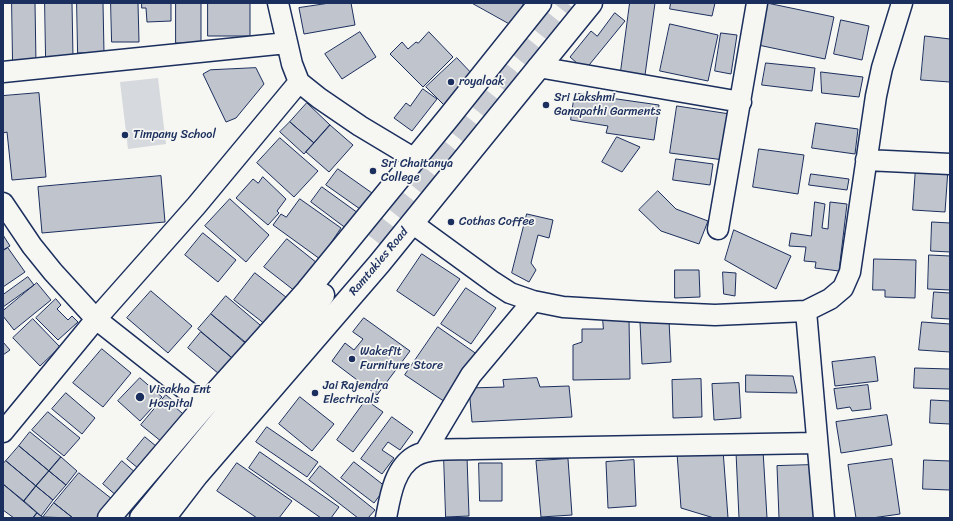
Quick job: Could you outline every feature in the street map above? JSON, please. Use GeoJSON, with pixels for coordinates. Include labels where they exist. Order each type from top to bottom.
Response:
{"type":"FeatureCollection","features":[{"type":"Feature","properties":{"kind":"main road"},"geometry":{"type":"LineString","coordinates":[[141,518],[276,354],[345,255],[415,159],[540,3]]}},
{"type":"Feature","properties":{"kind":"main road","name":"Ramtakies Road"},"geometry":{"type":"LineString","coordinates":[[164,518],[197,475],[366,280],[591,3]]}},
{"type":"Feature","properties":{"kind":"main road"},"geometry":{"type":"LineString","coordinates":[[109,518],[205,405],[294,306],[345,255],[372,241],[366,280]]}},
{"type":"Feature","properties":{"kind":"street"},"geometry":{"type":"LineString","coordinates":[[278,3],[292,64],[299,82],[319,98],[360,126],[415,159]]}},
{"type":"Feature","properties":{"kind":"street"},"geometry":{"type":"LineString","coordinates":[[718,229],[757,3]]}},
{"type":"Feature","properties":{"kind":"street"},"geometry":{"type":"LineString","coordinates":[[412,223],[510,293],[533,301],[563,307],[715,315],[806,311],[830,299],[843,288],[850,272],[876,96],[882,68],[902,3]]}},
{"type":"Feature","properties":{"kind":"street"},"geometry":{"type":"LineString","coordinates":[[3,72],[287,43]]}},
{"type":"Feature","properties":{"kind":"street"},"geometry":{"type":"LineString","coordinates":[[538,67],[741,102]]}},
{"type":"Feature","properties":{"kind":"street"},"geometry":{"type":"LineString","coordinates":[[3,432],[96,319],[196,206],[299,82]]}},
{"type":"Feature","properties":{"kind":"street"},"geometry":{"type":"LineString","coordinates":[[866,160],[950,164]]}},
{"type":"Feature","properties":{"kind":"street"},"geometry":{"type":"LineString","coordinates":[[3,203],[36,251],[96,319],[205,405]]}},
{"type":"Feature","properties":{"kind":"street"},"geometry":{"type":"LineString","coordinates":[[425,452],[471,375],[533,301]]}},
{"type":"Feature","properties":{"kind":"street"},"geometry":{"type":"LineString","coordinates":[[806,311],[816,443],[824,518]]}},
{"type":"Feature","properties":{"kind":"street"},"geometry":{"type":"LineString","coordinates":[[386,518],[391,492],[406,462],[415,455],[436,450],[816,443]]}},
{"type":"Feature","properties":{"kind":"shaded area"},"geometry":{"type":"Polygon","coordinates":[[[158,78],[166,144],[128,149],[120,82],[158,78]]]}},
{"type":"Feature","properties":{"kind":"building"},"geometry":{"type":"Polygon","coordinates":[[[12,3],[35,3],[36,64],[13,65],[12,3]]]}},
{"type":"Feature","properties":{"kind":"building"},"geometry":{"type":"Polygon","coordinates":[[[45,3],[72,3],[73,58],[46,59],[45,3]]]}},
{"type":"Feature","properties":{"kind":"building"},"geometry":{"type":"Polygon","coordinates":[[[77,3],[103,3],[104,53],[78,53],[77,3]]]}},
{"type":"Feature","properties":{"kind":"building"},"geometry":{"type":"Polygon","coordinates":[[[111,3],[138,3],[139,42],[112,42],[111,3]]]}},
{"type":"Feature","properties":{"kind":"building"},"geometry":{"type":"Polygon","coordinates":[[[142,3],[171,3],[171,21],[147,22],[146,8],[142,8],[142,3]]]}},
{"type":"Feature","properties":{"kind":"building"},"geometry":{"type":"Polygon","coordinates":[[[176,3],[201,3],[201,44],[176,43],[176,3]]]}},
{"type":"Feature","properties":{"kind":"building"},"geometry":{"type":"Polygon","coordinates":[[[208,3],[250,3],[250,36],[208,36],[208,3]]]}},
{"type":"Feature","properties":{"kind":"building"},"geometry":{"type":"Polygon","coordinates":[[[330,3],[351,3],[355,25],[304,34],[299,8],[330,3]]]}},
{"type":"Feature","properties":{"kind":"building"},"geometry":{"type":"Polygon","coordinates":[[[472,3],[524,3],[512,25],[472,3]]]}},
{"type":"Feature","properties":{"kind":"building"},"geometry":{"type":"Polygon","coordinates":[[[630,3],[655,3],[645,75],[621,71],[630,3]]]}},
{"type":"Feature","properties":{"kind":"building"},"geometry":{"type":"Polygon","coordinates":[[[671,3],[715,3],[712,16],[670,9],[671,3]]]}},
{"type":"Feature","properties":{"kind":"building"},"geometry":{"type":"Polygon","coordinates":[[[767,3],[834,17],[825,59],[758,45],[767,3]]]}},
{"type":"Feature","properties":{"kind":"building"},"geometry":{"type":"Polygon","coordinates":[[[615,13],[625,21],[585,70],[570,57],[591,31],[597,36],[615,13]]]}},
{"type":"Feature","properties":{"kind":"building"},"geometry":{"type":"Polygon","coordinates":[[[841,20],[869,26],[862,60],[834,54],[841,20]]]}},
{"type":"Feature","properties":{"kind":"building"},"geometry":{"type":"Polygon","coordinates":[[[670,24],[718,35],[708,81],[660,71],[670,24]]]}},
{"type":"Feature","properties":{"kind":"building"},"geometry":{"type":"Polygon","coordinates":[[[360,32],[376,57],[342,79],[325,54],[360,32]]]}},
{"type":"Feature","properties":{"kind":"building"},"geometry":{"type":"Polygon","coordinates":[[[429,32],[453,57],[423,87],[390,54],[402,42],[408,49],[416,42],[418,43],[429,32]]]}},
{"type":"Feature","properties":{"kind":"building"},"geometry":{"type":"Polygon","coordinates":[[[721,33],[737,35],[731,74],[715,71],[721,33]]]}},
{"type":"Feature","properties":{"kind":"building"},"geometry":{"type":"Polygon","coordinates":[[[925,36],[950,39],[950,82],[921,80],[925,36]]]}},
{"type":"Feature","properties":{"kind":"building","name":"royaloak"},"geometry":{"type":"Polygon","coordinates":[[[457,58],[475,77],[445,106],[426,87],[457,58]]]}},
{"type":"Feature","properties":{"kind":"building"},"geometry":{"type":"Polygon","coordinates":[[[766,63],[815,68],[812,91],[762,85],[766,63]]]}},
{"type":"Feature","properties":{"kind":"building"},"geometry":{"type":"Polygon","coordinates":[[[256,68],[264,84],[236,118],[226,122],[203,74],[210,70],[256,68]]]}},
{"type":"Feature","properties":{"kind":"building"},"geometry":{"type":"Polygon","coordinates":[[[821,72],[863,77],[859,97],[822,93],[821,72]]]}},
{"type":"Feature","properties":{"kind":"building"},"geometry":{"type":"Polygon","coordinates":[[[423,89],[437,99],[412,131],[394,118],[406,103],[410,106],[423,89]]]}},
{"type":"Feature","properties":{"kind":"building"},"geometry":{"type":"Polygon","coordinates":[[[39,93],[46,177],[12,180],[7,132],[3,133],[3,96],[39,93]]]}},
{"type":"Feature","properties":{"kind":"building"},"geometry":{"type":"Polygon","coordinates":[[[575,93],[659,105],[654,140],[606,133],[608,126],[571,120],[575,93]]]}},
{"type":"Feature","properties":{"kind":"building"},"geometry":{"type":"Polygon","coordinates":[[[307,103],[330,125],[314,143],[290,122],[307,103]]]}},
{"type":"Feature","properties":{"kind":"building"},"geometry":{"type":"Polygon","coordinates":[[[677,106],[730,114],[724,160],[670,153],[677,106]]]}},
{"type":"Feature","properties":{"kind":"building"},"geometry":{"type":"Polygon","coordinates":[[[290,122],[314,143],[304,154],[280,132],[290,122]]]}},
{"type":"Feature","properties":{"kind":"building"},"geometry":{"type":"Polygon","coordinates":[[[816,123],[858,129],[855,154],[812,148],[816,123]]]}},
{"type":"Feature","properties":{"kind":"building"},"geometry":{"type":"Polygon","coordinates":[[[330,125],[353,145],[329,172],[306,152],[330,125]]]}},
{"type":"Feature","properties":{"kind":"building"},"geometry":{"type":"Polygon","coordinates":[[[617,137],[640,147],[622,172],[602,162],[617,137]]]}},
{"type":"Feature","properties":{"kind":"building"},"geometry":{"type":"Polygon","coordinates":[[[280,138],[318,171],[294,197],[257,163],[280,138]]]}},
{"type":"Feature","properties":{"kind":"building"},"geometry":{"type":"Polygon","coordinates":[[[759,149],[804,155],[798,194],[753,187],[759,149]]]}},
{"type":"Feature","properties":{"kind":"building"},"geometry":{"type":"Polygon","coordinates":[[[676,159],[713,164],[710,185],[673,180],[676,159]]]}},
{"type":"Feature","properties":{"kind":"building"},"geometry":{"type":"Polygon","coordinates":[[[916,167],[948,169],[945,212],[913,210],[916,167]]]}},
{"type":"Feature","properties":{"kind":"building"},"geometry":{"type":"Polygon","coordinates":[[[338,169],[372,193],[360,209],[326,185],[338,169]]]}},
{"type":"Feature","properties":{"kind":"building"},"geometry":{"type":"Polygon","coordinates":[[[811,174],[849,179],[847,190],[809,185],[811,174]]]}},
{"type":"Feature","properties":{"kind":"building"},"geometry":{"type":"Polygon","coordinates":[[[161,176],[165,222],[42,233],[38,187],[161,176]]]}},
{"type":"Feature","properties":{"kind":"building"},"geometry":{"type":"Polygon","coordinates":[[[263,177],[286,199],[277,211],[279,213],[268,225],[236,198],[253,179],[258,183],[263,177]]]}},
{"type":"Feature","properties":{"kind":"building"},"geometry":{"type":"Polygon","coordinates":[[[322,187],[358,213],[347,229],[311,202],[322,187]]]}},
{"type":"Feature","properties":{"kind":"building"},"geometry":{"type":"Polygon","coordinates":[[[658,191],[676,209],[708,221],[699,244],[661,231],[639,210],[658,191]]]}},
{"type":"Feature","properties":{"kind":"building"},"geometry":{"type":"Polygon","coordinates":[[[230,199],[269,235],[246,262],[205,226],[230,199]]]}},
{"type":"Feature","properties":{"kind":"building"},"geometry":{"type":"Polygon","coordinates":[[[300,199],[341,228],[320,259],[273,225],[281,214],[286,217],[300,199]]]}},
{"type":"Feature","properties":{"kind":"building"},"geometry":{"type":"Polygon","coordinates":[[[815,202],[825,204],[822,228],[828,229],[830,202],[847,204],[839,271],[815,268],[816,262],[804,261],[806,247],[789,246],[791,233],[811,236],[815,202]]]}},
{"type":"Feature","properties":{"kind":"building"},"geometry":{"type":"Polygon","coordinates":[[[527,214],[553,220],[549,238],[538,235],[531,263],[536,270],[529,282],[512,273],[527,214]]]}},
{"type":"Feature","properties":{"kind":"building"},"geometry":{"type":"Polygon","coordinates":[[[932,222],[950,223],[950,252],[931,251],[932,222]]]}},
{"type":"Feature","properties":{"kind":"building"},"geometry":{"type":"Polygon","coordinates":[[[734,230],[791,256],[776,289],[725,260],[734,230]]]}},
{"type":"Feature","properties":{"kind":"building"},"geometry":{"type":"Polygon","coordinates":[[[203,233],[236,260],[218,282],[185,255],[203,233]]]}},
{"type":"Feature","properties":{"kind":"building"},"geometry":{"type":"Polygon","coordinates":[[[3,235],[10,246],[3,250],[3,235]]]}},
{"type":"Feature","properties":{"kind":"building"},"geometry":{"type":"Polygon","coordinates":[[[287,239],[322,267],[300,295],[264,267],[287,239]]]}},
{"type":"Feature","properties":{"kind":"building"},"geometry":{"type":"Polygon","coordinates":[[[8,248],[25,272],[3,287],[3,251],[8,248]]]}},
{"type":"Feature","properties":{"kind":"building"},"geometry":{"type":"Polygon","coordinates":[[[422,254],[460,279],[434,316],[397,291],[422,254]]]}},
{"type":"Feature","properties":{"kind":"building"},"geometry":{"type":"Polygon","coordinates":[[[929,255],[950,256],[950,290],[928,289],[929,255]]]}},
{"type":"Feature","properties":{"kind":"building"},"geometry":{"type":"Polygon","coordinates":[[[874,259],[916,260],[915,298],[885,297],[885,290],[873,290],[874,259]]]}},
{"type":"Feature","properties":{"kind":"building"},"geometry":{"type":"Polygon","coordinates":[[[675,270],[699,270],[700,297],[675,298],[675,270]]]}},
{"type":"Feature","properties":{"kind":"building"},"geometry":{"type":"Polygon","coordinates":[[[723,272],[736,273],[735,296],[724,294],[723,272]]]}},
{"type":"Feature","properties":{"kind":"building"},"geometry":{"type":"Polygon","coordinates":[[[255,273],[291,301],[270,328],[234,300],[255,273]]]}},
{"type":"Feature","properties":{"kind":"building"},"geometry":{"type":"Polygon","coordinates":[[[28,277],[34,285],[3,307],[3,295],[28,277]]]}},
{"type":"Feature","properties":{"kind":"building"},"geometry":{"type":"Polygon","coordinates":[[[37,283],[51,300],[14,330],[3,316],[3,311],[37,283]]]}},
{"type":"Feature","properties":{"kind":"building"},"geometry":{"type":"Polygon","coordinates":[[[466,288],[496,308],[471,344],[441,324],[466,288]]]}},
{"type":"Feature","properties":{"kind":"building"},"geometry":{"type":"Polygon","coordinates":[[[151,291],[192,326],[168,353],[127,318],[151,291]]]}},
{"type":"Feature","properties":{"kind":"building"},"geometry":{"type":"Polygon","coordinates":[[[934,292],[950,293],[950,319],[932,318],[934,292]]]}},
{"type":"Feature","properties":{"kind":"building"},"geometry":{"type":"Polygon","coordinates":[[[226,296],[266,330],[251,348],[211,314],[226,296]]]}},
{"type":"Feature","properties":{"kind":"building"},"geometry":{"type":"Polygon","coordinates":[[[56,299],[61,305],[57,309],[68,320],[72,316],[78,322],[58,340],[36,318],[56,299]]]}},
{"type":"Feature","properties":{"kind":"building"},"geometry":{"type":"Polygon","coordinates":[[[211,314],[250,346],[237,362],[198,329],[211,314]]]}},
{"type":"Feature","properties":{"kind":"building"},"geometry":{"type":"Polygon","coordinates":[[[364,318],[410,351],[377,395],[332,361],[345,343],[354,350],[363,339],[353,332],[364,318]]]}},
{"type":"Feature","properties":{"kind":"building"},"geometry":{"type":"Polygon","coordinates":[[[33,319],[60,347],[40,366],[13,338],[33,319]]]}},
{"type":"Feature","properties":{"kind":"building"},"geometry":{"type":"Polygon","coordinates":[[[603,319],[629,319],[630,379],[573,380],[573,345],[582,342],[582,329],[603,329],[603,319]]]}},
{"type":"Feature","properties":{"kind":"building"},"geometry":{"type":"Polygon","coordinates":[[[669,320],[671,362],[642,364],[640,322],[669,320]]]}},
{"type":"Feature","properties":{"kind":"building"},"geometry":{"type":"Polygon","coordinates":[[[922,322],[950,324],[950,352],[919,350],[922,322]]]}},
{"type":"Feature","properties":{"kind":"building"},"geometry":{"type":"Polygon","coordinates":[[[438,327],[481,357],[448,404],[405,375],[438,327]]]}},
{"type":"Feature","properties":{"kind":"building"},"geometry":{"type":"Polygon","coordinates":[[[201,332],[238,363],[225,379],[188,348],[201,332]]]}},
{"type":"Feature","properties":{"kind":"building"},"geometry":{"type":"Polygon","coordinates":[[[3,342],[10,350],[3,355],[3,342]]]}},
{"type":"Feature","properties":{"kind":"building"},"geometry":{"type":"Polygon","coordinates":[[[102,349],[131,373],[103,407],[73,383],[102,349]]]}},
{"type":"Feature","properties":{"kind":"building"},"geometry":{"type":"Polygon","coordinates":[[[875,357],[878,381],[835,386],[832,362],[875,357]]]}},
{"type":"Feature","properties":{"kind":"building"},"geometry":{"type":"Polygon","coordinates":[[[915,368],[950,369],[950,389],[914,388],[915,368]]]}},
{"type":"Feature","properties":{"kind":"building"},"geometry":{"type":"Polygon","coordinates":[[[746,375],[793,376],[797,393],[746,392],[746,375]]]}},
{"type":"Feature","properties":{"kind":"building"},"geometry":{"type":"Polygon","coordinates":[[[140,378],[162,397],[140,421],[118,401],[140,378]]]}},
{"type":"Feature","properties":{"kind":"building"},"geometry":{"type":"Polygon","coordinates":[[[537,378],[540,387],[569,386],[572,417],[472,422],[469,388],[504,387],[503,380],[537,378]]]}},
{"type":"Feature","properties":{"kind":"building"},"geometry":{"type":"Polygon","coordinates":[[[701,379],[702,417],[673,418],[672,380],[701,379]]]}},
{"type":"Feature","properties":{"kind":"building"},"geometry":{"type":"Polygon","coordinates":[[[739,383],[741,418],[714,420],[712,384],[739,383]]]}},
{"type":"Feature","properties":{"kind":"building"},"geometry":{"type":"Polygon","coordinates":[[[868,385],[871,409],[852,411],[850,407],[837,409],[834,389],[868,385]]]}},
{"type":"Feature","properties":{"kind":"building"},"geometry":{"type":"Polygon","coordinates":[[[66,393],[95,418],[82,434],[52,409],[66,393]]]}},
{"type":"Feature","properties":{"kind":"building"},"geometry":{"type":"Polygon","coordinates":[[[166,395],[177,404],[175,407],[189,419],[167,446],[141,425],[166,395]]]}},
{"type":"Feature","properties":{"kind":"building"},"geometry":{"type":"Polygon","coordinates":[[[300,397],[334,424],[312,451],[279,424],[300,397]]]}},
{"type":"Feature","properties":{"kind":"building"},"geometry":{"type":"Polygon","coordinates":[[[366,400],[383,412],[353,452],[337,440],[366,400]]]}},
{"type":"Feature","properties":{"kind":"building"},"geometry":{"type":"Polygon","coordinates":[[[931,400],[950,401],[950,424],[930,423],[931,400]]]}},
{"type":"Feature","properties":{"kind":"building"},"geometry":{"type":"Polygon","coordinates":[[[48,412],[80,438],[64,456],[32,430],[48,412]]]}},
{"type":"Feature","properties":{"kind":"building"},"geometry":{"type":"Polygon","coordinates":[[[887,415],[892,445],[841,453],[836,422],[887,415]]]}},
{"type":"Feature","properties":{"kind":"building"},"geometry":{"type":"Polygon","coordinates":[[[392,417],[413,432],[400,450],[388,442],[382,450],[394,458],[382,474],[361,459],[392,417]]]}},
{"type":"Feature","properties":{"kind":"building"},"geometry":{"type":"Polygon","coordinates":[[[267,427],[318,462],[307,477],[256,442],[267,427]]]}},
{"type":"Feature","properties":{"kind":"building"},"geometry":{"type":"Polygon","coordinates":[[[30,432],[61,457],[49,471],[19,446],[30,432]]]}},
{"type":"Feature","properties":{"kind":"building"},"geometry":{"type":"Polygon","coordinates":[[[145,437],[162,451],[144,473],[127,459],[145,437]]]}},
{"type":"Feature","properties":{"kind":"building"},"geometry":{"type":"Polygon","coordinates":[[[19,446],[49,471],[36,486],[6,461],[19,446]]]}},
{"type":"Feature","properties":{"kind":"building"},"geometry":{"type":"Polygon","coordinates":[[[723,450],[728,518],[714,518],[681,508],[677,453],[723,450]]]}},
{"type":"Feature","properties":{"kind":"building"},"geometry":{"type":"Polygon","coordinates":[[[763,450],[767,518],[739,518],[736,452],[763,450]]]}},
{"type":"Feature","properties":{"kind":"building"},"geometry":{"type":"Polygon","coordinates":[[[260,452],[339,507],[331,518],[321,518],[249,468],[260,452]]]}},
{"type":"Feature","properties":{"kind":"building"},"geometry":{"type":"Polygon","coordinates":[[[61,457],[77,471],[66,485],[49,471],[61,457]]]}},
{"type":"Feature","properties":{"kind":"building"},"geometry":{"type":"Polygon","coordinates":[[[444,457],[467,457],[469,516],[446,517],[444,457]]]}},
{"type":"Feature","properties":{"kind":"building"},"geometry":{"type":"Polygon","coordinates":[[[568,459],[572,515],[541,517],[536,461],[568,459]]]}},
{"type":"Feature","properties":{"kind":"building"},"geometry":{"type":"Polygon","coordinates":[[[892,459],[900,514],[872,518],[856,518],[848,465],[892,459]]]}},
{"type":"Feature","properties":{"kind":"building"},"geometry":{"type":"Polygon","coordinates":[[[634,460],[636,506],[608,508],[606,462],[634,460]]]}},
{"type":"Feature","properties":{"kind":"building"},"geometry":{"type":"Polygon","coordinates":[[[924,460],[950,461],[950,490],[923,489],[924,460]]]}},
{"type":"Feature","properties":{"kind":"building"},"geometry":{"type":"Polygon","coordinates":[[[6,461],[36,486],[24,501],[3,484],[3,464],[6,461]]]}},
{"type":"Feature","properties":{"kind":"building"},"geometry":{"type":"Polygon","coordinates":[[[122,461],[137,474],[118,497],[103,484],[122,461]]]}},
{"type":"Feature","properties":{"kind":"building"},"geometry":{"type":"Polygon","coordinates":[[[354,462],[386,487],[374,503],[341,478],[354,462]]]}},
{"type":"Feature","properties":{"kind":"building"},"geometry":{"type":"Polygon","coordinates":[[[237,463],[292,501],[279,518],[257,518],[217,491],[237,463]]]}},
{"type":"Feature","properties":{"kind":"building"},"geometry":{"type":"Polygon","coordinates":[[[479,463],[502,463],[502,501],[480,501],[479,463]]]}},
{"type":"Feature","properties":{"kind":"building"},"geometry":{"type":"Polygon","coordinates":[[[812,465],[815,518],[779,518],[777,466],[812,465]]]}},
{"type":"Feature","properties":{"kind":"building"},"geometry":{"type":"Polygon","coordinates":[[[320,466],[375,510],[368,518],[358,518],[309,480],[320,466]]]}},
{"type":"Feature","properties":{"kind":"building"},"geometry":{"type":"Polygon","coordinates":[[[49,471],[66,485],[53,500],[36,486],[49,471]]]}},
{"type":"Feature","properties":{"kind":"building"},"geometry":{"type":"Polygon","coordinates":[[[79,473],[117,503],[105,518],[73,518],[54,503],[79,473]]]}},
{"type":"Feature","properties":{"kind":"building"},"geometry":{"type":"Polygon","coordinates":[[[3,484],[37,513],[33,518],[14,518],[3,510],[3,484]]]}},
{"type":"Feature","properties":{"kind":"building"},"geometry":{"type":"Polygon","coordinates":[[[36,486],[53,500],[41,516],[24,501],[36,486]]]}},
{"type":"Feature","properties":{"kind":"building"},"geometry":{"type":"Polygon","coordinates":[[[54,503],[73,518],[43,517],[54,503]]]}},
{"type":"Feature","properties":{"kind":"building"},"geometry":{"type":"Polygon","coordinates":[[[37,513],[41,516],[44,518],[33,518],[37,513]]]}},
{"type":"Feature","properties":{"kind":"tunnel"},"geometry":{"type":"LineString","coordinates":[[377,242],[567,3]]}},
{"type":"Feature","properties":{"kind":"place","name":"royaloak"},"geometry":{"type":"Point","coordinates":[451,82]}},
{"type":"Feature","properties":{"kind":"place","name":"Sri Lakshmi Ganapathi Garments"},"geometry":{"type":"Point","coordinates":[546,105]}},
{"type":"Feature","properties":{"kind":"place","name":"Timpany School"},"geometry":{"type":"Point","coordinates":[125,135]}},
{"type":"Feature","properties":{"kind":"place","name":"Sri Chaitanya College"},"geometry":{"type":"Point","coordinates":[373,171]}},
{"type":"Feature","properties":{"kind":"place","name":"Cothas Coffee"},"geometry":{"type":"Point","coordinates":[451,222]}},
{"type":"Feature","properties":{"kind":"place","name":"Wakefit Furniture Store"},"geometry":{"type":"Point","coordinates":[352,359]}},
{"type":"Feature","properties":{"kind":"place","name":"Jai Rajendra Electricals"},"geometry":{"type":"Point","coordinates":[315,393]}},
{"type":"Feature","properties":{"kind":"place","name":"Visakha Ent Hospital"},"geometry":{"type":"Point","coordinates":[140,397]}}]}
